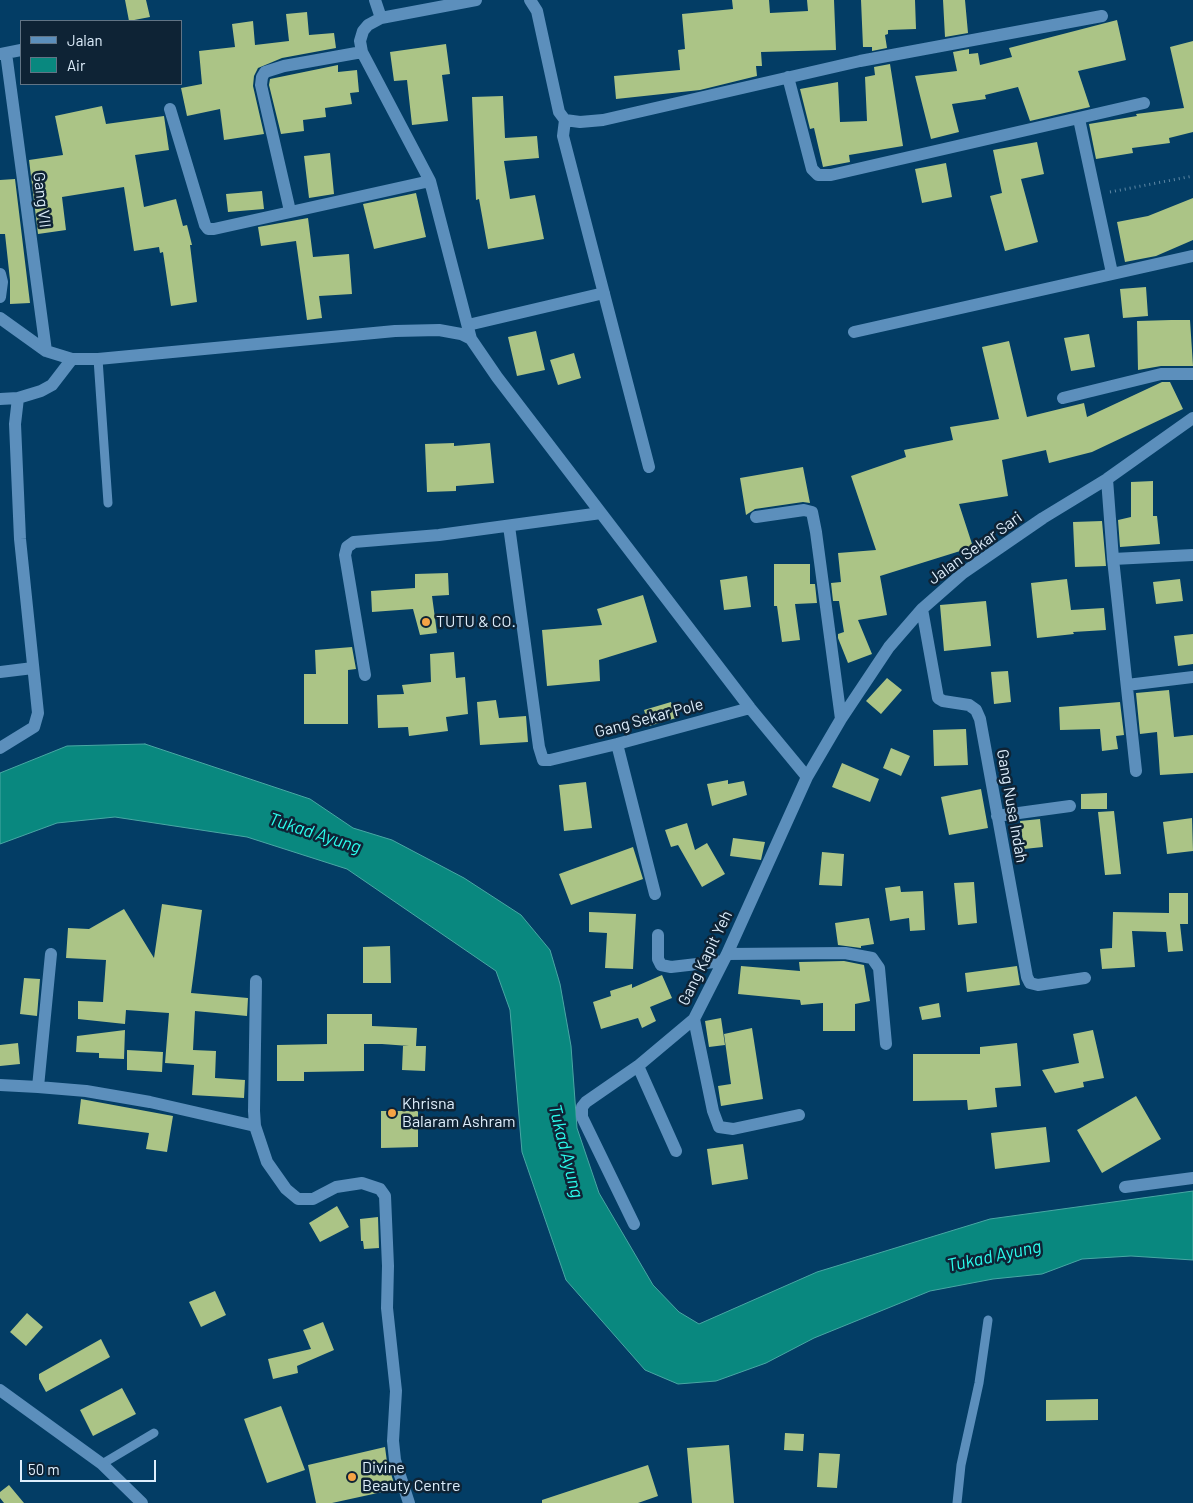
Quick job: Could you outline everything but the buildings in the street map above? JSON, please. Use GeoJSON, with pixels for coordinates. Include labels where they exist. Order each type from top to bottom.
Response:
{"type":"FeatureCollection","features":[{"type":"Feature","properties":{"kind":"street"},"geometry":{"type":"LineString","coordinates":[[375,0],[381,18]]}},
{"type":"Feature","properties":{"kind":"street"},"geometry":{"type":"LineString","coordinates":[[476,0],[381,18],[368,25],[363,31],[360,41],[362,52],[430,181],[471,339],[497,377],[750,708],[807,777]]}},
{"type":"Feature","properties":{"kind":"street"},"geometry":{"type":"LineString","coordinates":[[530,0],[538,11],[560,112],[566,120],[580,122],[602,120],[869,59],[1102,16]]}},
{"type":"Feature","properties":{"kind":"street"},"geometry":{"type":"LineString","coordinates":[[3,53],[20,50]]}},
{"type":"Feature","properties":{"kind":"street"},"geometry":{"type":"LineString","coordinates":[[290,211],[262,78],[265,72],[284,66],[362,52]]}},
{"type":"Feature","properties":{"kind":"street","name":"Gang VII"},"geometry":{"type":"LineString","coordinates":[[3,53],[46,352]]}},
{"type":"Feature","properties":{"kind":"street"},"geometry":{"type":"LineString","coordinates":[[788,77],[812,169],[818,175],[831,175],[1144,103]]}},
{"type":"Feature","properties":{"kind":"street"},"geometry":{"type":"LineString","coordinates":[[170,109],[205,225],[208,229],[214,230],[290,211],[430,181]]}},
{"type":"Feature","properties":{"kind":"street"},"geometry":{"type":"LineString","coordinates":[[1079,119],[1112,273]]}},
{"type":"Feature","properties":{"kind":"street"},"geometry":{"type":"LineString","coordinates":[[566,120],[563,136],[649,467]]}},
{"type":"Feature","properties":{"kind":"street"},"geometry":{"type":"LineString","coordinates":[[854,332],[1192,256]]}},
{"type":"Feature","properties":{"kind":"street"},"geometry":{"type":"LineString","coordinates":[[0,274],[2,282],[0,297]]}},
{"type":"Feature","properties":{"kind":"street"},"geometry":{"type":"LineString","coordinates":[[468,325],[604,293]]}},
{"type":"Feature","properties":{"kind":"street"},"geometry":{"type":"LineString","coordinates":[[0,318],[46,352],[72,359],[98,359],[395,331],[439,330],[461,334],[471,339]]}},
{"type":"Feature","properties":{"kind":"street"},"geometry":{"type":"LineString","coordinates":[[0,399],[18,398],[52,385],[72,359]]}},
{"type":"Feature","properties":{"kind":"street"},"geometry":{"type":"LineString","coordinates":[[1064,398],[1161,374],[1193,374]]}},
{"type":"Feature","properties":{"kind":"street"},"geometry":{"type":"LineString","coordinates":[[0,748],[26,733],[37,722],[20,539],[15,424],[18,398]]}},
{"type":"Feature","properties":{"kind":"street","name":"Jalan Sekar Sari"},"geometry":{"type":"LineString","coordinates":[[807,777],[840,719],[900,632],[922,609],[964,573],[1043,518],[1107,479],[1193,418]]}},
{"type":"Feature","properties":{"kind":"street"},"geometry":{"type":"LineString","coordinates":[[1107,479],[1113,559],[1136,771]]}},
{"type":"Feature","properties":{"kind":"street"},"geometry":{"type":"LineString","coordinates":[[756,517],[804,510],[812,512],[818,541],[840,719]]}},
{"type":"Feature","properties":{"kind":"street"},"geometry":{"type":"LineString","coordinates":[[364,675],[345,555],[347,547],[354,542],[439,535],[601,512]]}},
{"type":"Feature","properties":{"kind":"street","name":"Gang Sekar Pole"},"geometry":{"type":"LineString","coordinates":[[510,526],[539,746],[543,760],[557,759],[617,744],[750,708]]}},
{"type":"Feature","properties":{"kind":"street"},"geometry":{"type":"LineString","coordinates":[[1113,559],[1193,555]]}},
{"type":"Feature","properties":{"kind":"street","name":"Gang Nusa Indah"},"geometry":{"type":"LineString","coordinates":[[922,609],[938,698],[943,701],[970,705],[976,710],[980,719],[1024,966],[1030,983],[1050,985],[1084,978]]}},
{"type":"Feature","properties":{"kind":"street"},"geometry":{"type":"LineString","coordinates":[[0,672],[33,668]]}},
{"type":"Feature","properties":{"kind":"street"},"geometry":{"type":"LineString","coordinates":[[1127,685],[1193,677]]}},
{"type":"Feature","properties":{"kind":"street"},"geometry":{"type":"LineString","coordinates":[[617,744],[655,894]]}},
{"type":"Feature","properties":{"kind":"street","name":"Gang Kapit Yeh"},"geometry":{"type":"LineString","coordinates":[[634,1224],[581,1112],[586,1102],[638,1066],[694,1019],[725,958],[807,777]]}},
{"type":"Feature","properties":{"kind":"street"},"geometry":{"type":"LineString","coordinates":[[997,816],[1070,806]]}},
{"type":"Feature","properties":{"kind":"street"},"geometry":{"type":"LineString","coordinates":[[658,936],[658,959],[661,965],[671,967],[725,958],[845,953],[872,958],[879,968],[886,1044]]}},
{"type":"Feature","properties":{"kind":"street"},"geometry":{"type":"LineString","coordinates":[[38,1087],[51,954]]}},
{"type":"Feature","properties":{"kind":"street"},"geometry":{"type":"LineString","coordinates":[[256,981],[253,1083],[256,1126],[267,1162],[286,1189],[298,1199],[313,1198],[336,1187],[362,1183],[380,1189],[385,1196],[388,1266],[386,1308],[396,1391],[393,1441],[395,1460],[409,1503]]}},
{"type":"Feature","properties":{"kind":"street"},"geometry":{"type":"LineString","coordinates":[[694,1019],[713,1111],[719,1127],[733,1129],[799,1115]]}},
{"type":"Feature","properties":{"kind":"street"},"geometry":{"type":"LineString","coordinates":[[638,1066],[676,1151]]}},
{"type":"Feature","properties":{"kind":"street"},"geometry":{"type":"LineString","coordinates":[[0,1085],[86,1091],[150,1102],[256,1126]]}},
{"type":"Feature","properties":{"kind":"street"},"geometry":{"type":"LineString","coordinates":[[1125,1187],[1193,1178]]}},
{"type":"Feature","properties":{"kind":"street"},"geometry":{"type":"LineString","coordinates":[[0,1390],[102,1464],[142,1503]]}},
{"type":"Feature","properties":{"kind":"lane"},"geometry":{"type":"LineString","coordinates":[[98,359],[108,502]]}},
{"type":"Feature","properties":{"kind":"lane"},"geometry":{"type":"LineString","coordinates":[[957,1503],[961,1465],[979,1383],[988,1320]]}},
{"type":"Feature","properties":{"kind":"lane"},"geometry":{"type":"LineString","coordinates":[[102,1464],[154,1433]]}},
{"type":"Feature","properties":{"kind":"path"},"geometry":{"type":"LineString","coordinates":[[1094,195],[1193,176]]}},
{"type":"Feature","properties":{"kind":"water","name":"Tukad Ayung"},"geometry":{"type":"Polygon","coordinates":[[[145,744],[310,799],[353,828],[392,840],[464,878],[521,915],[550,950],[560,984],[571,1046],[577,1128],[599,1193],[653,1285],[679,1312],[699,1324],[817,1272],[990,1219],[1193,1191],[1193,1260],[1131,1256],[1082,1259],[1042,1274],[993,1279],[930,1291],[814,1338],[766,1363],[716,1381],[678,1384],[645,1370],[566,1280],[522,1152],[510,1010],[496,971],[347,869],[247,837],[115,817],[57,823],[0,844],[0,773],[67,746],[145,744]]]}},
{"type":"Feature","properties":{"kind":"place","name":"TUTU & CO."},"geometry":{"type":"Point","coordinates":[426,622]}},
{"type":"Feature","properties":{"kind":"place","name":"Khrisna Balaram Ashram"},"geometry":{"type":"Point","coordinates":[392,1113]}},
{"type":"Feature","properties":{"kind":"place","name":"Divine Beauty Centre"},"geometry":{"type":"Point","coordinates":[352,1477]}}]}
